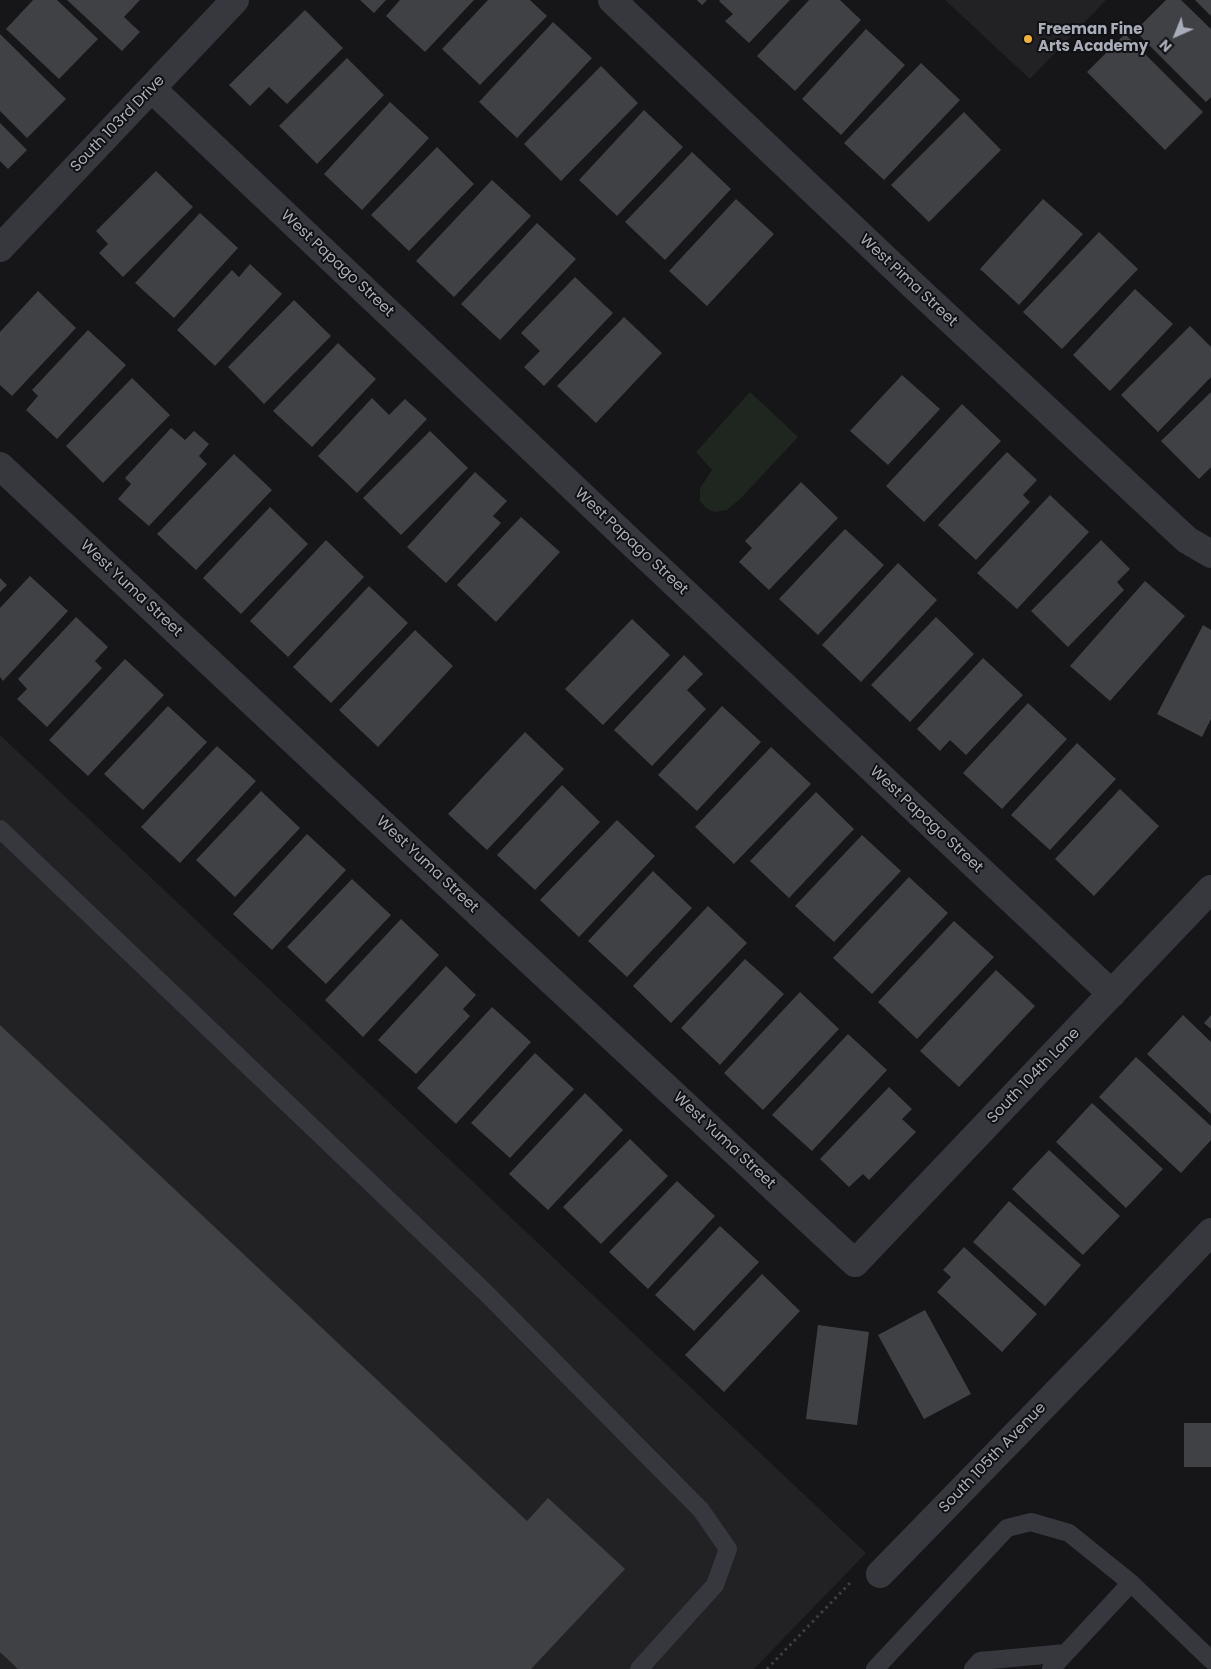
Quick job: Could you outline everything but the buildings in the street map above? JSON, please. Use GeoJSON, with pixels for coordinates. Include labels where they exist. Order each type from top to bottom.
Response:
{"type":"FeatureCollection","features":[{"type":"Feature","properties":{"kind":"street","name":"South 103rd Drive"},"geometry":{"type":"LineString","coordinates":[[0,248],[235,0]]}},
{"type":"Feature","properties":{"kind":"street","name":"West Pima Street"},"geometry":{"type":"LineString","coordinates":[[612,0],[916,288],[1166,520],[1188,540],[1211,554]]}},
{"type":"Feature","properties":{"kind":"street","name":"West Papago Street"},"geometry":{"type":"LineString","coordinates":[[152,89],[1112,994]]}},
{"type":"Feature","properties":{"kind":"street","name":"West Yuma Street"},"geometry":{"type":"LineString","coordinates":[[0,466],[855,1263]]}},
{"type":"Feature","properties":{"kind":"street","name":"South 104th Lane"},"geometry":{"type":"LineString","coordinates":[[855,1263],[1211,889]]}},
{"type":"Feature","properties":{"kind":"street","name":"South 105th Avenue"},"geometry":{"type":"LineString","coordinates":[[880,1574],[1100,1350],[1211,1232]]}},
{"type":"Feature","properties":{"kind":"lane"},"geometry":{"type":"LineString","coordinates":[[0,829],[486,1293],[702,1510],[728,1549],[715,1585],[639,1669]]}},
{"type":"Feature","properties":{"kind":"lane"},"geometry":{"type":"LineString","coordinates":[[875,1669],[1007,1528],[1031,1522],[1069,1533],[1131,1583],[1211,1660]]}},
{"type":"Feature","properties":{"kind":"lane"},"geometry":{"type":"LineString","coordinates":[[1051,1669],[1131,1583]]}},
{"type":"Feature","properties":{"kind":"lane"},"geometry":{"type":"LineString","coordinates":[[972,1669],[980,1661],[1066,1653]]}},
{"type":"Feature","properties":{"kind":"path"},"geometry":{"type":"LineString","coordinates":[[767,1669],[850,1583],[880,1574]]}},
{"type":"Feature","properties":{"kind":"shaded area","name":"Freeman Fine Arts Academy"},"geometry":{"type":"Polygon","coordinates":[[[945,0],[1106,0],[1030,79],[945,0]]]}},
{"type":"Feature","properties":{"kind":"shaded area"},"geometry":{"type":"Polygon","coordinates":[[[750,392],[798,437],[741,498],[727,510],[714,512],[706,508],[700,501],[700,488],[712,470],[696,452],[750,392]]]}},
{"type":"Feature","properties":{"kind":"shaded area"},"geometry":{"type":"Polygon","coordinates":[[[0,735],[866,1553],[754,1669],[0,1669],[0,735]]]}},
{"type":"Feature","properties":{"kind":"place","name":"Freeman Fine Arts Academy"},"geometry":{"type":"Point","coordinates":[1028,39]}}]}
